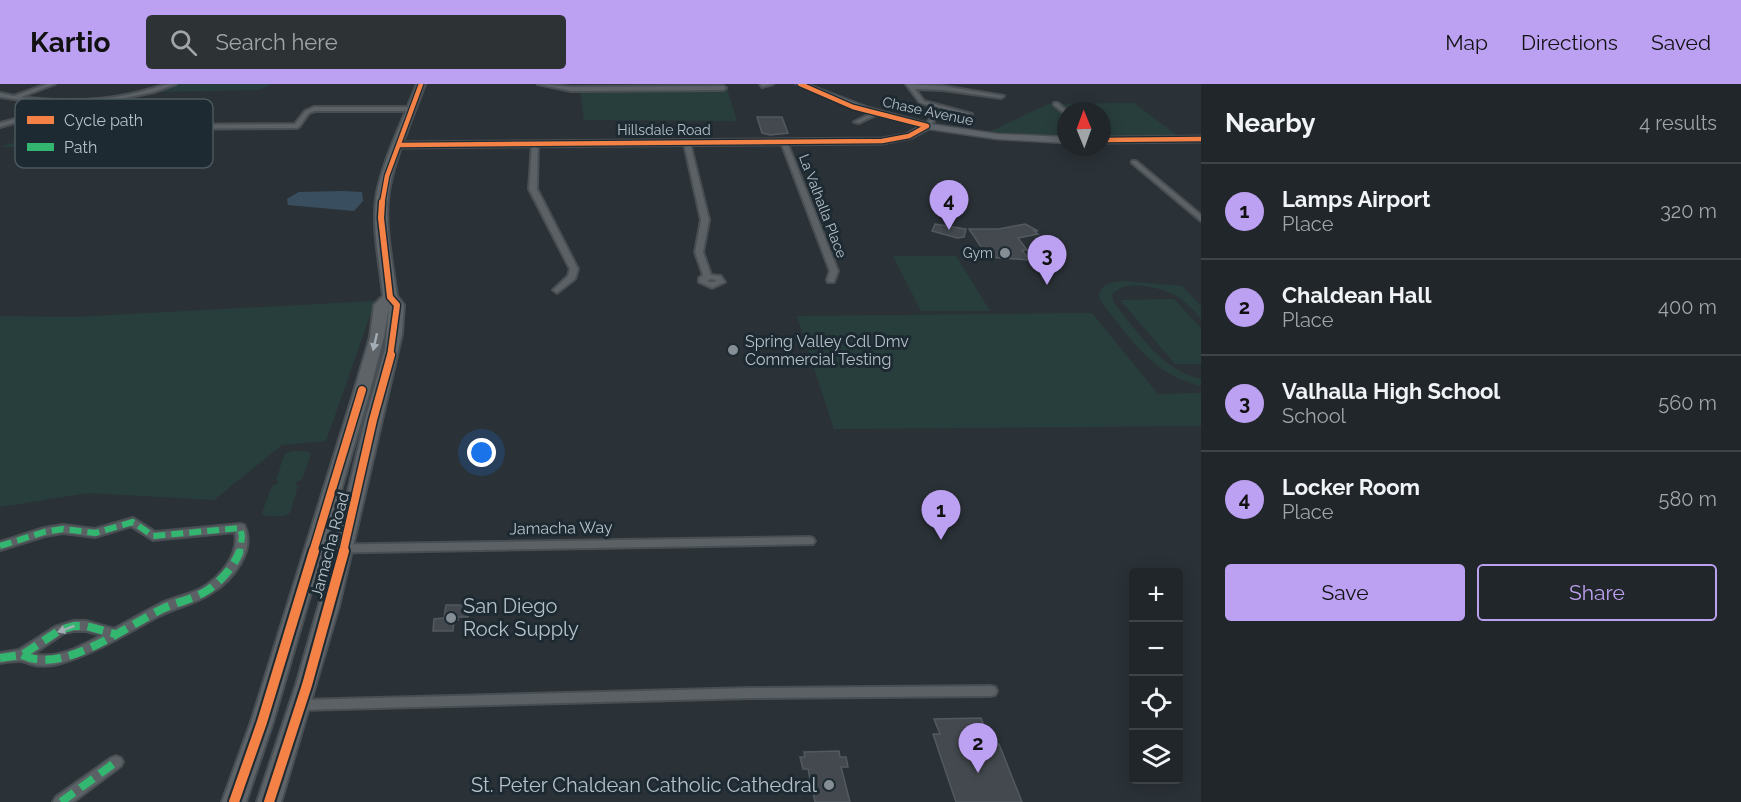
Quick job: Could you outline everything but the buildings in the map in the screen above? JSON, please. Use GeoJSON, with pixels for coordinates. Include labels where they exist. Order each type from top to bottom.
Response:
{"type":"FeatureCollection","features":[{"type":"Feature","properties":{"kind":"main road","name":"Jamacha Road"},"geometry":{"type":"LineString","coordinates":[[269,802],[300,705],[344,547],[396,331],[397,305],[390,297],[381,219],[382,197],[421,84]]}},
{"type":"Feature","properties":{"kind":"main road","name":"Jamacha Road"},"geometry":{"type":"LineString","coordinates":[[234,802],[262,722],[350,432],[377,337],[381,305],[390,297]]}},
{"type":"Feature","properties":{"kind":"main road"},"geometry":{"type":"LineString","coordinates":[[350,432],[373,419]]}},
{"type":"Feature","properties":{"kind":"street"},"geometry":{"type":"LineString","coordinates":[[16,98],[52,84]]}},
{"type":"Feature","properties":{"kind":"street"},"geometry":{"type":"LineString","coordinates":[[113,99],[131,97],[173,84]]}},
{"type":"Feature","properties":{"kind":"street"},"geometry":{"type":"LineString","coordinates":[[542,84],[571,89],[723,88]]}},
{"type":"Feature","properties":{"kind":"street"},"geometry":{"type":"LineString","coordinates":[[762,85],[770,84]]}},
{"type":"Feature","properties":{"kind":"street","name":"Chase Avenue"},"geometry":{"type":"LineString","coordinates":[[800,84],[874,114],[927,126],[983,136],[1057,140]]}},
{"type":"Feature","properties":{"kind":"street"},"geometry":{"type":"LineString","coordinates":[[909,86],[1001,96]]}},
{"type":"Feature","properties":{"kind":"street"},"geometry":{"type":"LineString","coordinates":[[909,86],[922,102],[943,110],[969,114]]}},
{"type":"Feature","properties":{"kind":"street"},"geometry":{"type":"LineString","coordinates":[[0,95],[30,99]]}},
{"type":"Feature","properties":{"kind":"street"},"geometry":{"type":"LineString","coordinates":[[213,127],[297,126],[307,112],[314,109],[412,109]]}},
{"type":"Feature","properties":{"kind":"street"},"geometry":{"type":"LineString","coordinates":[[927,126],[943,110]]}},
{"type":"Feature","properties":{"kind":"street"},"geometry":{"type":"LineString","coordinates":[[857,122],[874,114]]}},
{"type":"Feature","properties":{"kind":"street"},"geometry":{"type":"LineString","coordinates":[[0,125],[15,121]]}},
{"type":"Feature","properties":{"kind":"street","name":"Hillsdale Road"},"geometry":{"type":"LineString","coordinates":[[399,145],[882,141],[909,136],[927,126]]}},
{"type":"Feature","properties":{"kind":"street"},"geometry":{"type":"LineString","coordinates":[[1111,140],[1199,141]]}},
{"type":"Feature","properties":{"kind":"street","name":"La Valhalla Place"},"geometry":{"type":"LineString","coordinates":[[784,142],[834,271],[831,280]]}},
{"type":"Feature","properties":{"kind":"street"},"geometry":{"type":"LineString","coordinates":[[687,143],[705,220],[699,252],[708,277]]}},
{"type":"Feature","properties":{"kind":"street"},"geometry":{"type":"LineString","coordinates":[[536,144],[533,189],[574,269],[572,277],[557,290]]}},
{"type":"Feature","properties":{"kind":"street"},"geometry":{"type":"LineString","coordinates":[[1134,162],[1201,218]]}},
{"type":"Feature","properties":{"kind":"street"},"geometry":{"type":"LineString","coordinates":[[0,546],[44,532],[63,529],[95,533],[133,522],[153,536],[240,528],[244,545],[237,559],[211,588],[59,658],[35,662],[22,655]]}},
{"type":"Feature","properties":{"kind":"street","name":"Jamacha Way"},"geometry":{"type":"LineString","coordinates":[[315,549],[809,541]]}},
{"type":"Feature","properties":{"kind":"street"},"geometry":{"type":"LineString","coordinates":[[0,658],[22,655],[60,630],[75,626],[86,626],[115,634]]}},
{"type":"Feature","properties":{"kind":"street"},"geometry":{"type":"LineString","coordinates":[[300,705],[751,693],[990,691]]}},
{"type":"Feature","properties":{"kind":"street"},"geometry":{"type":"LineString","coordinates":[[62,802],[116,762]]}},
{"type":"Feature","properties":{"kind":"green space"},"geometry":{"type":"Polygon","coordinates":[[[177,84],[271,84],[260,90],[158,92],[177,84]]]}},
{"type":"Feature","properties":{"kind":"green space"},"geometry":{"type":"Polygon","coordinates":[[[727,88],[737,121],[584,120],[580,89],[727,88]]]}},
{"type":"Feature","properties":{"kind":"green space"},"geometry":{"type":"Polygon","coordinates":[[[1111,103],[1134,103],[1178,136],[1111,137],[1111,103]]]}},
{"type":"Feature","properties":{"kind":"green space"},"geometry":{"type":"Polygon","coordinates":[[[1048,104],[1057,104],[1057,136],[989,132],[1048,104]]]}},
{"type":"Feature","properties":{"kind":"green space"},"geometry":{"type":"Polygon","coordinates":[[[15,142],[15,147],[0,147],[15,142]]]}},
{"type":"Feature","properties":{"kind":"green space"},"geometry":{"type":"Polygon","coordinates":[[[893,256],[956,256],[990,311],[921,311],[893,256]]]}},
{"type":"Feature","properties":{"kind":"green space"},"geometry":{"type":"Polygon","coordinates":[[[1123,281],[1182,286],[1201,306],[1201,319],[1181,299],[1156,288],[1125,286],[1112,295],[1114,303],[1152,349],[1174,368],[1201,379],[1201,386],[1169,373],[1144,354],[1102,303],[1099,296],[1104,286],[1123,281]]]}},
{"type":"Feature","properties":{"kind":"green space"},"geometry":{"type":"Polygon","coordinates":[[[1174,299],[1201,328],[1201,364],[1175,364],[1120,300],[1174,299]]]}},
{"type":"Feature","properties":{"kind":"green space"},"geometry":{"type":"Polygon","coordinates":[[[375,301],[326,441],[282,445],[214,500],[88,493],[0,507],[0,316],[73,317],[375,301]]]}},
{"type":"Feature","properties":{"kind":"green space"},"geometry":{"type":"Polygon","coordinates":[[[1092,313],[1158,394],[1201,393],[1201,426],[834,429],[797,316],[1092,313]]]}},
{"type":"Feature","properties":{"kind":"green space"},"geometry":{"type":"Polygon","coordinates":[[[292,451],[307,451],[311,454],[302,479],[295,483],[298,486],[290,513],[284,516],[265,516],[262,513],[272,486],[279,483],[276,479],[285,454],[292,451]]]}},
{"type":"Feature","properties":{"kind":"water"},"geometry":{"type":"Polygon","coordinates":[[[299,192],[362,192],[363,201],[354,211],[288,205],[287,199],[299,192]]]}},
{"type":"Feature","properties":{"kind":"marked path"},"geometry":{"type":"LineString","coordinates":[[0,546],[44,532],[63,529],[95,533],[133,522],[153,536],[240,528],[242,536],[242,544],[236,560],[213,586],[203,592],[157,611],[71,655],[43,661],[22,655]]}},
{"type":"Feature","properties":{"kind":"marked path"},"geometry":{"type":"LineString","coordinates":[[0,658],[22,655],[60,630],[74,626],[86,626],[115,634]]}},
{"type":"Feature","properties":{"kind":"marked path"},"geometry":{"type":"LineString","coordinates":[[61,802],[116,762]]}},
{"type":"Feature","properties":{"kind":"cycle path"},"geometry":{"type":"LineString","coordinates":[[269,802],[307,685],[329,606],[392,349],[397,305],[390,297],[381,218],[382,197],[387,176],[421,84]]}},
{"type":"Feature","properties":{"kind":"cycle path"},"geometry":{"type":"LineString","coordinates":[[800,84],[853,107],[927,126]]}},
{"type":"Feature","properties":{"kind":"cycle path"},"geometry":{"type":"LineString","coordinates":[[399,145],[882,141],[909,136],[927,126]]}},
{"type":"Feature","properties":{"kind":"cycle path"},"geometry":{"type":"LineString","coordinates":[[1111,140],[1201,139]]}},
{"type":"Feature","properties":{"kind":"cycle path"},"geometry":{"type":"LineString","coordinates":[[234,802],[262,722],[362,390]]}},
{"type":"Feature","properties":{"kind":"place","name":"Locker Room"},"geometry":{"type":"Point","coordinates":[949,230]}},
{"type":"Feature","properties":{"kind":"place","name":"Gym"},"geometry":{"type":"Point","coordinates":[1005,253]}},
{"type":"Feature","properties":{"kind":"place","name":"Valhalla High School"},"geometry":{"type":"Point","coordinates":[1047,285]}},
{"type":"Feature","properties":{"kind":"place","name":"Spring Valley Cdl Dmv Commercial Testing"},"geometry":{"type":"Point","coordinates":[733,350]}},
{"type":"Feature","properties":{"kind":"place","name":"Lamps Airport"},"geometry":{"type":"Point","coordinates":[941,540]}},
{"type":"Feature","properties":{"kind":"place","name":"San Diego Rock Supply"},"geometry":{"type":"Point","coordinates":[451,618]}},
{"type":"Feature","properties":{"kind":"place","name":"Chaldean Hall"},"geometry":{"type":"Point","coordinates":[978,773]}},
{"type":"Feature","properties":{"kind":"place","name":"St. Peter Chaldean Catholic Cathedral"},"geometry":{"type":"Point","coordinates":[829,785]}}]}
